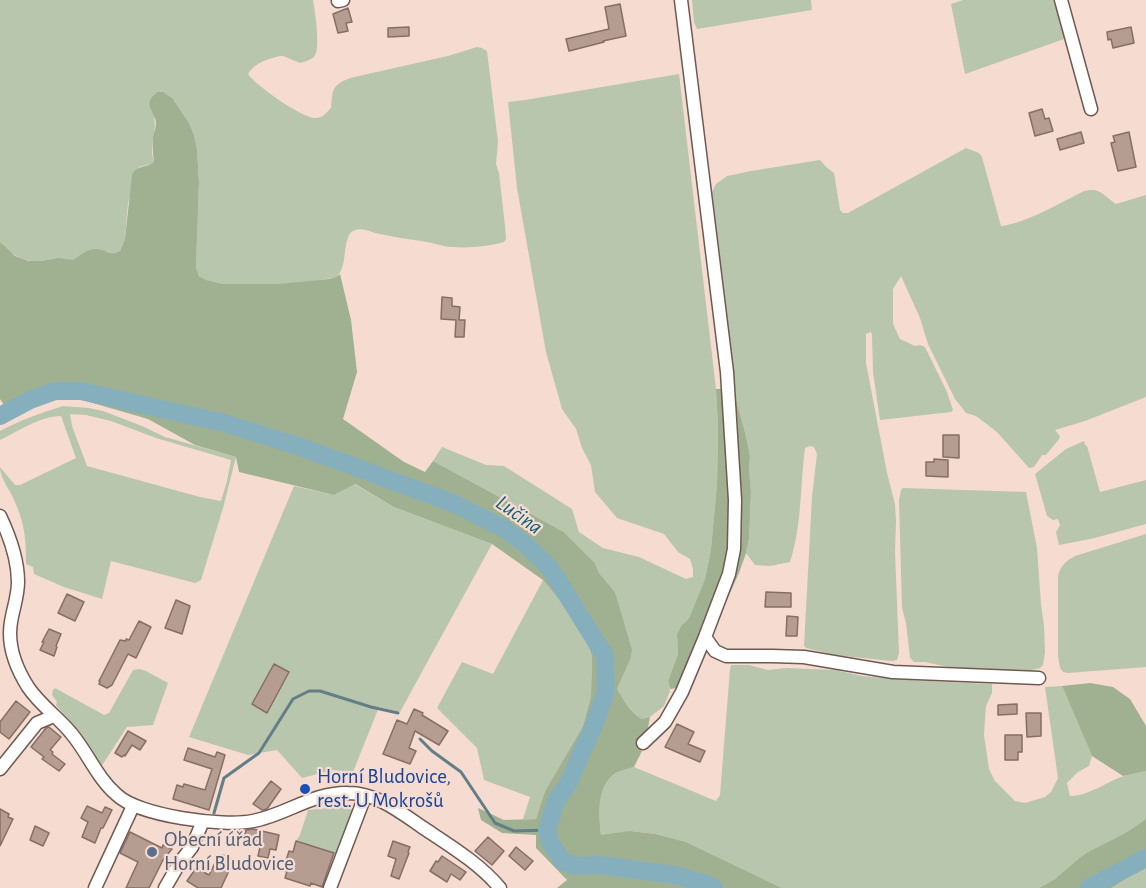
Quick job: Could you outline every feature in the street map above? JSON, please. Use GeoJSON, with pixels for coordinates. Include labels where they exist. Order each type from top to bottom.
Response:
{"type":"FeatureCollection","features":[{"type":"Feature","properties":{"kind":"street"},"geometry":{"type":"LineString","coordinates":[[643,743],[664,722],[682,692],[729,574],[734,549],[735,500],[727,372],[681,0]]}},
{"type":"Feature","properties":{"kind":"street"},"geometry":{"type":"LineString","coordinates":[[1061,0],[1091,109]]}},
{"type":"Feature","properties":{"kind":"street"},"geometry":{"type":"LineString","coordinates":[[0,516],[7,530],[17,567],[18,588],[10,632],[10,643],[17,665],[29,688],[74,736],[98,774],[124,801],[133,806],[186,819],[228,824],[255,821],[322,796],[345,793],[365,796],[390,806],[458,851],[492,878],[500,888]]}},
{"type":"Feature","properties":{"kind":"street"},"geometry":{"type":"LineString","coordinates":[[705,637],[715,651],[726,656],[804,657],[893,672],[1039,678]]}},
{"type":"Feature","properties":{"kind":"street"},"geometry":{"type":"LineString","coordinates":[[0,769],[37,723],[54,716]]}},
{"type":"Feature","properties":{"kind":"street"},"geometry":{"type":"LineString","coordinates":[[330,888],[365,796]]}},
{"type":"Feature","properties":{"kind":"street"},"geometry":{"type":"LineString","coordinates":[[95,888],[133,806]]}},
{"type":"Feature","properties":{"kind":"street"},"geometry":{"type":"LineString","coordinates":[[165,888],[192,847],[203,821]]}},
{"type":"Feature","properties":{"kind":"green space"},"geometry":{"type":"Polygon","coordinates":[[[0,0],[313,0],[317,39],[314,57],[300,63],[280,56],[258,64],[248,74],[279,100],[300,113],[315,118],[322,116],[331,108],[334,89],[339,83],[350,78],[448,56],[477,47],[482,48],[487,51],[498,142],[496,164],[506,239],[504,242],[482,246],[451,247],[363,229],[353,231],[349,235],[342,267],[336,277],[252,285],[219,284],[203,279],[197,273],[196,268],[199,182],[197,149],[189,123],[173,99],[154,118],[152,154],[154,162],[139,167],[128,203],[125,239],[120,251],[109,253],[91,249],[72,260],[29,261],[18,257],[0,242],[0,0]]]}},
{"type":"Feature","properties":{"kind":"green space"},"geometry":{"type":"Polygon","coordinates":[[[692,0],[811,0],[812,10],[697,29],[692,0]]]}},
{"type":"Feature","properties":{"kind":"green space"},"geometry":{"type":"Polygon","coordinates":[[[963,0],[1058,0],[1067,38],[965,74],[951,4],[963,0]]]}},
{"type":"Feature","properties":{"kind":"green space"},"geometry":{"type":"Polygon","coordinates":[[[679,74],[716,389],[717,484],[711,549],[705,579],[689,618],[677,634],[678,654],[668,681],[670,691],[664,706],[650,717],[642,719],[631,710],[617,689],[630,660],[615,592],[599,573],[595,563],[564,532],[433,461],[442,447],[486,465],[504,466],[572,509],[579,532],[603,548],[639,557],[686,579],[693,577],[690,559],[678,552],[664,534],[617,518],[595,492],[591,465],[576,429],[562,409],[546,352],[517,188],[508,102],[679,74]]]}},
{"type":"Feature","properties":{"kind":"green space"},"geometry":{"type":"Polygon","coordinates":[[[158,92],[163,92],[173,99],[194,135],[199,182],[196,268],[199,276],[222,284],[278,284],[329,279],[340,274],[351,320],[357,372],[343,419],[404,462],[425,472],[433,461],[564,532],[595,563],[599,573],[615,592],[632,650],[617,689],[634,713],[642,719],[650,717],[648,728],[636,746],[642,751],[634,767],[616,773],[605,785],[600,801],[601,835],[630,831],[656,834],[686,842],[782,888],[557,888],[567,880],[536,848],[536,835],[502,833],[481,820],[478,808],[504,820],[536,819],[545,791],[583,726],[591,696],[592,656],[581,626],[543,580],[492,544],[394,507],[355,484],[334,495],[239,472],[236,457],[195,445],[148,419],[65,395],[9,412],[0,399],[0,242],[15,256],[28,261],[58,258],[73,260],[93,249],[110,253],[120,251],[125,239],[132,175],[139,168],[154,162],[153,140],[156,122],[149,103],[158,92]]]}},
{"type":"Feature","properties":{"kind":"green space"},"geometry":{"type":"Polygon","coordinates":[[[966,148],[979,153],[982,157],[1001,226],[1032,217],[1084,191],[1098,191],[1116,204],[1146,195],[1146,397],[1055,430],[1060,436],[1059,439],[1046,455],[1042,455],[1034,467],[1029,468],[997,432],[976,416],[966,413],[955,399],[928,344],[920,318],[901,276],[893,289],[893,324],[900,339],[915,346],[925,347],[947,392],[953,410],[880,420],[873,372],[872,335],[871,332],[866,334],[866,363],[895,504],[899,653],[897,660],[892,661],[834,655],[806,648],[804,646],[812,497],[817,454],[814,447],[805,448],[799,520],[790,562],[770,566],[755,565],[746,553],[749,539],[751,492],[750,456],[733,389],[712,192],[716,184],[727,176],[820,160],[834,173],[840,210],[848,213],[966,148]]]}},
{"type":"Feature","properties":{"kind":"green space"},"geometry":{"type":"Polygon","coordinates":[[[716,389],[733,389],[746,436],[750,456],[749,539],[739,573],[711,635],[682,685],[670,689],[668,681],[678,654],[677,634],[689,618],[705,579],[711,549],[717,484],[716,389]]]}},
{"type":"Feature","properties":{"kind":"green space"},"geometry":{"type":"Polygon","coordinates":[[[63,406],[103,411],[165,437],[236,457],[201,580],[195,583],[111,561],[102,599],[64,587],[34,574],[33,567],[26,564],[23,525],[0,467],[15,485],[20,485],[76,458],[61,416],[37,421],[0,440],[0,431],[63,406]],[[70,414],[72,426],[87,466],[221,501],[231,460],[86,415],[70,414]]]}},
{"type":"Feature","properties":{"kind":"green space"},"geometry":{"type":"Polygon","coordinates":[[[1084,441],[1100,492],[1146,480],[1146,524],[1059,545],[1056,532],[1060,525],[1058,519],[1053,520],[1047,516],[1035,474],[1066,449],[1084,441]]]}},
{"type":"Feature","properties":{"kind":"green space"},"geometry":{"type":"Polygon","coordinates":[[[354,484],[394,507],[492,544],[400,712],[379,707],[353,772],[333,770],[302,778],[277,750],[248,755],[189,737],[294,486],[334,495],[354,484]]]}},
{"type":"Feature","properties":{"kind":"green space"},"geometry":{"type":"Polygon","coordinates":[[[903,488],[1026,492],[1037,548],[1044,626],[1045,652],[1043,665],[1040,668],[1028,671],[953,668],[914,662],[910,658],[902,608],[899,500],[903,488]]]}},
{"type":"Feature","properties":{"kind":"green space"},"geometry":{"type":"Polygon","coordinates":[[[1146,534],[1146,667],[1063,672],[1058,656],[1058,577],[1062,567],[1075,556],[1146,534]]]}},
{"type":"Feature","properties":{"kind":"green space"},"geometry":{"type":"Polygon","coordinates":[[[543,580],[581,626],[592,656],[591,696],[583,726],[545,791],[536,819],[523,819],[530,797],[484,780],[477,748],[437,708],[462,662],[493,674],[543,580]]]}},
{"type":"Feature","properties":{"kind":"green space"},"geometry":{"type":"Polygon","coordinates":[[[731,665],[749,665],[768,670],[787,668],[835,670],[862,676],[992,684],[992,693],[986,706],[984,735],[989,769],[995,781],[1015,801],[1025,803],[1045,797],[1051,792],[1058,778],[1045,687],[1062,686],[1092,756],[1089,766],[1078,772],[1067,783],[1070,796],[1090,792],[1124,776],[1146,771],[1146,819],[1127,832],[1086,853],[1055,879],[1039,888],[782,888],[686,842],[656,834],[630,831],[601,836],[602,793],[610,779],[622,770],[634,767],[716,801],[720,795],[731,665]]]}},
{"type":"Feature","properties":{"kind":"green space"},"geometry":{"type":"Polygon","coordinates":[[[140,669],[168,683],[153,725],[127,727],[101,767],[78,730],[56,705],[57,702],[52,695],[53,690],[55,688],[104,715],[109,713],[133,670],[140,669]]]}},
{"type":"Feature","properties":{"kind":"green space"},"geometry":{"type":"Polygon","coordinates":[[[1090,683],[1113,687],[1130,699],[1146,726],[1146,771],[1123,776],[1092,756],[1062,686],[1090,683]]]}},
{"type":"Feature","properties":{"kind":"green space"},"geometry":{"type":"Polygon","coordinates":[[[349,806],[353,812],[337,854],[296,841],[308,810],[349,806]]]}},
{"type":"Feature","properties":{"kind":"green space"},"geometry":{"type":"Polygon","coordinates":[[[1146,819],[1146,865],[1112,888],[1039,888],[1055,879],[1086,853],[1127,832],[1146,819]]]}},
{"type":"Feature","properties":{"kind":"green space"},"geometry":{"type":"Polygon","coordinates":[[[1146,865],[1146,888],[1112,888],[1146,865]]]}},
{"type":"Feature","properties":{"kind":"building"},"geometry":{"type":"Polygon","coordinates":[[[620,4],[626,36],[569,51],[566,39],[609,29],[605,7],[620,4]]]}},
{"type":"Feature","properties":{"kind":"building"},"geometry":{"type":"Polygon","coordinates":[[[348,8],[352,22],[346,23],[348,31],[338,33],[333,14],[348,8]]]}},
{"type":"Feature","properties":{"kind":"building"},"geometry":{"type":"Polygon","coordinates":[[[409,27],[409,36],[388,37],[388,28],[409,27]]]}},
{"type":"Feature","properties":{"kind":"building"},"geometry":{"type":"Polygon","coordinates":[[[1131,27],[1134,43],[1113,48],[1111,39],[1108,40],[1107,32],[1131,27]]]}},
{"type":"Feature","properties":{"kind":"building"},"geometry":{"type":"Polygon","coordinates":[[[1042,109],[1045,119],[1049,118],[1053,131],[1035,136],[1029,113],[1042,109]]]}},
{"type":"Feature","properties":{"kind":"building"},"geometry":{"type":"Polygon","coordinates":[[[1081,132],[1084,143],[1060,150],[1057,139],[1081,132]]]}},
{"type":"Feature","properties":{"kind":"building"},"geometry":{"type":"Polygon","coordinates":[[[1129,132],[1136,167],[1118,171],[1111,143],[1115,142],[1113,136],[1129,132]]]}},
{"type":"Feature","properties":{"kind":"building"},"geometry":{"type":"Polygon","coordinates":[[[442,297],[452,298],[452,306],[460,307],[459,320],[465,320],[464,337],[455,337],[456,320],[441,319],[442,297]]]}},
{"type":"Feature","properties":{"kind":"building"},"geometry":{"type":"Polygon","coordinates":[[[943,435],[959,435],[959,458],[943,457],[943,435]]]}},
{"type":"Feature","properties":{"kind":"building"},"geometry":{"type":"Polygon","coordinates":[[[934,459],[948,460],[948,477],[926,476],[926,462],[934,462],[934,459]]]}},
{"type":"Feature","properties":{"kind":"building"},"geometry":{"type":"Polygon","coordinates":[[[766,592],[791,593],[791,607],[765,607],[766,592]]]}},
{"type":"Feature","properties":{"kind":"building"},"geometry":{"type":"Polygon","coordinates":[[[67,594],[84,602],[75,621],[58,613],[67,594]]]}},
{"type":"Feature","properties":{"kind":"building"},"geometry":{"type":"Polygon","coordinates":[[[176,600],[190,606],[182,634],[165,628],[176,600]]]}},
{"type":"Feature","properties":{"kind":"building"},"geometry":{"type":"Polygon","coordinates":[[[787,616],[798,617],[797,636],[786,636],[787,616]]]}},
{"type":"Feature","properties":{"kind":"building"},"geometry":{"type":"Polygon","coordinates":[[[139,621],[151,627],[136,658],[128,654],[112,685],[107,688],[99,684],[120,640],[129,640],[139,621]]]}},
{"type":"Feature","properties":{"kind":"building"},"geometry":{"type":"Polygon","coordinates":[[[49,629],[61,634],[54,656],[40,650],[49,629]]]}},
{"type":"Feature","properties":{"kind":"building"},"geometry":{"type":"Polygon","coordinates":[[[274,664],[289,672],[267,713],[252,704],[274,664]]]}},
{"type":"Feature","properties":{"kind":"building"},"geometry":{"type":"Polygon","coordinates":[[[16,701],[30,712],[9,739],[0,732],[0,722],[16,701]]]}},
{"type":"Feature","properties":{"kind":"building"},"geometry":{"type":"Polygon","coordinates":[[[1017,704],[1017,714],[998,715],[998,705],[1017,704]]]}},
{"type":"Feature","properties":{"kind":"building"},"geometry":{"type":"Polygon","coordinates":[[[414,709],[448,731],[439,745],[415,731],[409,748],[416,751],[410,764],[383,754],[397,720],[407,724],[414,709]]]}},
{"type":"Feature","properties":{"kind":"building"},"geometry":{"type":"Polygon","coordinates":[[[1026,713],[1041,713],[1041,736],[1027,737],[1026,713]]]}},
{"type":"Feature","properties":{"kind":"building"},"geometry":{"type":"Polygon","coordinates":[[[677,724],[694,732],[688,744],[705,751],[700,762],[665,747],[677,724]]]}},
{"type":"Feature","properties":{"kind":"building"},"geometry":{"type":"Polygon","coordinates":[[[49,727],[61,737],[50,750],[65,764],[59,771],[42,759],[44,757],[31,747],[49,727]]]}},
{"type":"Feature","properties":{"kind":"building"},"geometry":{"type":"Polygon","coordinates":[[[128,731],[146,741],[140,750],[132,745],[122,757],[115,753],[128,731]]]}},
{"type":"Feature","properties":{"kind":"building"},"geometry":{"type":"Polygon","coordinates":[[[1005,735],[1022,735],[1022,752],[1018,752],[1018,760],[1005,760],[1005,735]]]}},
{"type":"Feature","properties":{"kind":"building"},"geometry":{"type":"Polygon","coordinates":[[[188,748],[215,757],[217,752],[225,755],[209,810],[173,799],[177,785],[183,787],[184,784],[205,790],[212,769],[184,760],[188,748]]]}},
{"type":"Feature","properties":{"kind":"building"},"geometry":{"type":"Polygon","coordinates":[[[271,781],[281,789],[267,809],[262,810],[253,804],[271,781]]]}},
{"type":"Feature","properties":{"kind":"building"},"geometry":{"type":"Polygon","coordinates":[[[87,806],[102,813],[105,807],[112,810],[95,843],[82,837],[88,822],[81,818],[87,806]]]}},
{"type":"Feature","properties":{"kind":"building"},"geometry":{"type":"Polygon","coordinates":[[[0,809],[13,819],[0,846],[0,809]]]}},
{"type":"Feature","properties":{"kind":"building"},"geometry":{"type":"Polygon","coordinates":[[[35,826],[49,833],[43,846],[30,840],[35,826]]]}},
{"type":"Feature","properties":{"kind":"building"},"geometry":{"type":"Polygon","coordinates":[[[253,829],[279,835],[276,850],[270,849],[268,858],[258,856],[260,847],[243,843],[246,830],[253,829]]]}},
{"type":"Feature","properties":{"kind":"building"},"geometry":{"type":"Polygon","coordinates":[[[130,832],[162,848],[163,845],[172,849],[163,860],[149,888],[126,888],[138,862],[120,853],[130,832]]]}},
{"type":"Feature","properties":{"kind":"building"},"geometry":{"type":"Polygon","coordinates":[[[488,837],[504,851],[492,865],[475,851],[488,837]]]}},
{"type":"Feature","properties":{"kind":"building"},"geometry":{"type":"Polygon","coordinates":[[[296,841],[334,853],[322,887],[311,883],[310,886],[285,878],[287,871],[283,870],[289,851],[293,852],[296,841]]]}},
{"type":"Feature","properties":{"kind":"building"},"geometry":{"type":"Polygon","coordinates":[[[393,841],[410,847],[399,879],[391,876],[396,859],[388,856],[393,841]]]}},
{"type":"Feature","properties":{"kind":"building"},"geometry":{"type":"Polygon","coordinates":[[[516,847],[533,861],[525,870],[509,856],[516,847]]]}},
{"type":"Feature","properties":{"kind":"building"},"geometry":{"type":"Polygon","coordinates":[[[223,855],[234,860],[221,888],[198,888],[187,881],[196,868],[209,875],[216,861],[219,862],[223,855]]]}},
{"type":"Feature","properties":{"kind":"building"},"geometry":{"type":"Polygon","coordinates":[[[442,856],[466,872],[460,880],[451,874],[447,882],[430,871],[442,856]]]}},
{"type":"Feature","properties":{"kind":"waterway","name":"Lučina"},"geometry":{"type":"LineString","coordinates":[[0,416],[30,400],[55,391],[81,391],[224,423],[301,447],[455,504],[503,528],[525,544],[550,568],[605,656],[606,691],[568,784],[556,801],[547,830],[550,842],[563,862],[575,866],[599,865],[675,875],[714,888]]}},
{"type":"Feature","properties":{"kind":"waterway"},"geometry":{"type":"LineString","coordinates":[[214,813],[224,778],[259,753],[293,699],[309,691],[320,691],[398,713]]}},
{"type":"Feature","properties":{"kind":"waterway"},"geometry":{"type":"LineString","coordinates":[[420,739],[432,751],[461,772],[495,823],[514,831],[547,830]]}},
{"type":"Feature","properties":{"kind":"waterway","name":"Lučina"},"geometry":{"type":"LineString","coordinates":[[1089,888],[1146,858]]}},
{"type":"Feature","properties":{"kind":"place","name":"Horní Bludovice, rest. U Mokrošů"},"geometry":{"type":"Point","coordinates":[305,789]}},
{"type":"Feature","properties":{"kind":"place","name":"Obecní úřad Horní Bludovice"},"geometry":{"type":"Point","coordinates":[152,852]}}]}
